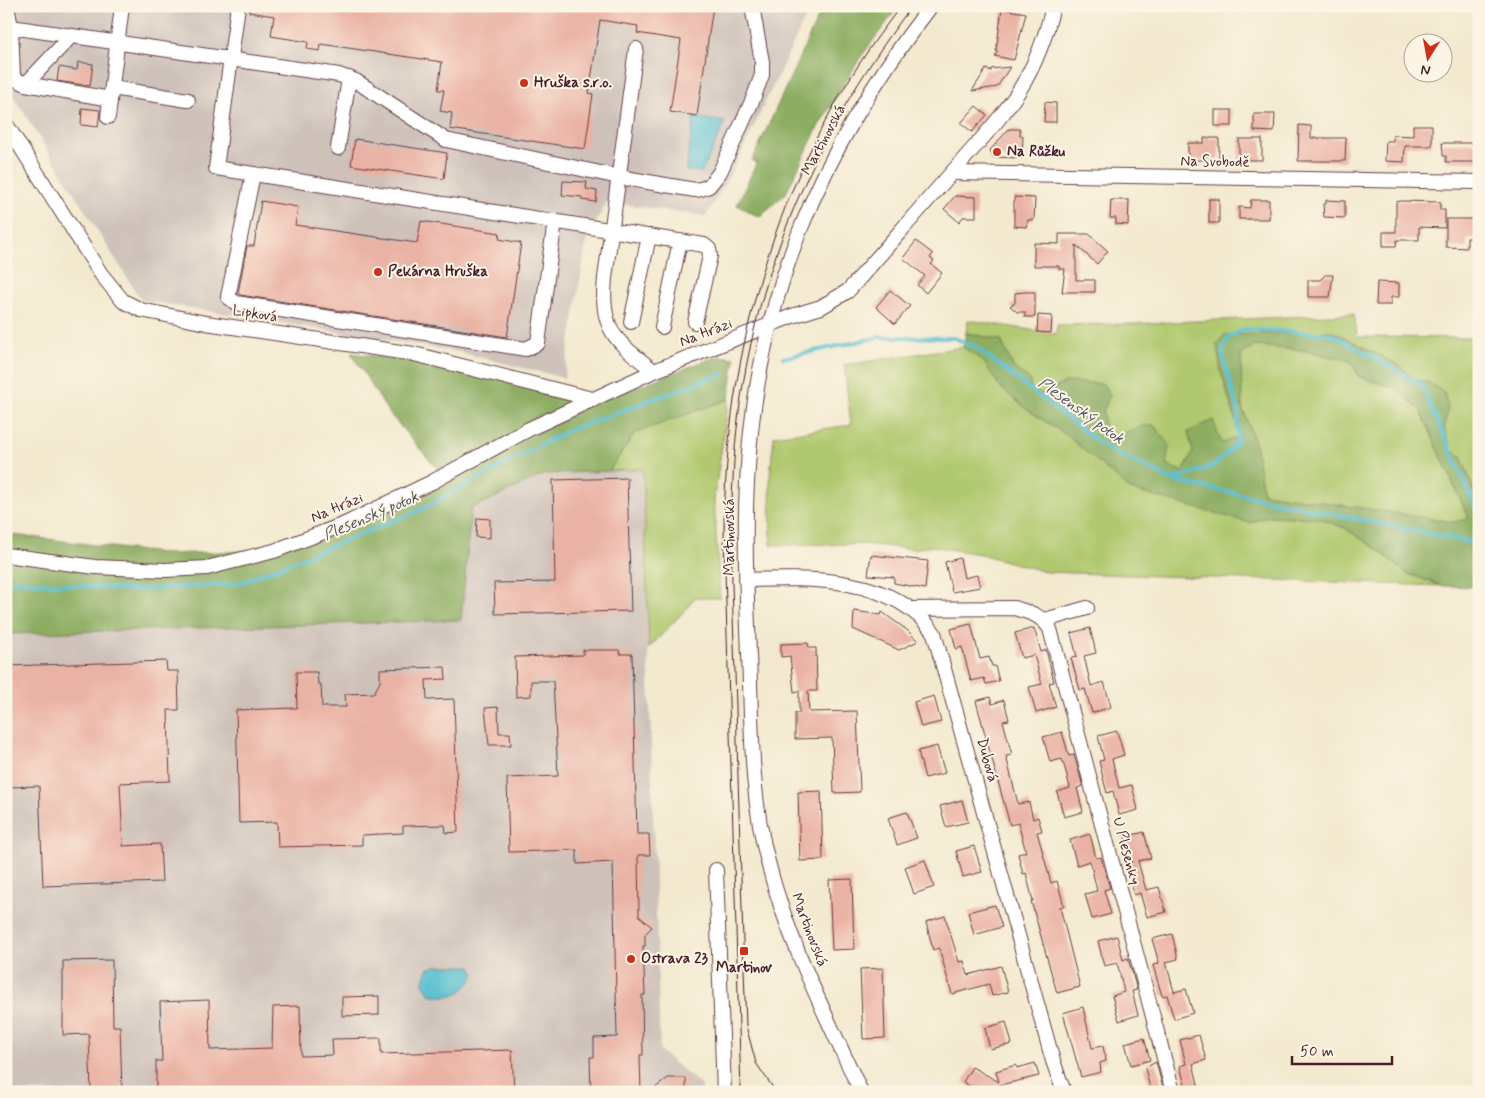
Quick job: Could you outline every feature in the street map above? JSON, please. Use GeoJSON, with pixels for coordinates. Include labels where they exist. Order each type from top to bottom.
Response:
{"type":"FeatureCollection","features":[{"type":"Feature","properties":{"kind":"street"},"geometry":{"type":"LineString","coordinates":[[7,6],[12,27],[13,78],[26,84],[111,94],[188,100]]}},
{"type":"Feature","properties":{"kind":"street"},"geometry":{"type":"LineString","coordinates":[[108,117],[122,6]]}},
{"type":"Feature","properties":{"kind":"street"},"geometry":{"type":"LineString","coordinates":[[238,6],[216,168],[704,245],[709,249],[710,256],[695,322]]}},
{"type":"Feature","properties":{"kind":"street"},"geometry":{"type":"LineString","coordinates":[[12,27],[349,78],[446,140],[618,177],[701,190],[713,181],[753,100],[762,75],[762,62],[752,6]]}},
{"type":"Feature","properties":{"kind":"street","name":"Martinovská"},"geometry":{"type":"LineString","coordinates":[[861,1092],[789,930],[768,861],[761,830],[752,754],[746,580],[746,483],[758,382],[769,326],[800,226],[836,148],[873,85],[931,6]]}},
{"type":"Feature","properties":{"kind":"street"},"geometry":{"type":"LineString","coordinates":[[769,326],[821,307],[848,291],[993,127],[1021,91],[1038,59],[1053,6]]}},
{"type":"Feature","properties":{"kind":"street"},"geometry":{"type":"LineString","coordinates":[[26,84],[71,36]]}},
{"type":"Feature","properties":{"kind":"street"},"geometry":{"type":"LineString","coordinates":[[636,49],[603,292],[606,320],[621,345],[654,371]]}},
{"type":"Feature","properties":{"kind":"street"},"geometry":{"type":"LineString","coordinates":[[338,148],[349,78]]}},
{"type":"Feature","properties":{"kind":"street","name":"Lipková"},"geometry":{"type":"LineString","coordinates":[[6,124],[101,274],[122,300],[141,310],[206,323],[414,354],[592,399]]}},
{"type":"Feature","properties":{"kind":"street","name":"Na Svobodě"},"geometry":{"type":"LineString","coordinates":[[952,173],[1479,182]]}},
{"type":"Feature","properties":{"kind":"street"},"geometry":{"type":"LineString","coordinates":[[253,174],[228,297],[236,302],[526,349],[538,343],[555,221]]}},
{"type":"Feature","properties":{"kind":"street"},"geometry":{"type":"LineString","coordinates":[[631,322],[649,236]]}},
{"type":"Feature","properties":{"kind":"street"},"geometry":{"type":"LineString","coordinates":[[662,327],[680,241]]}},
{"type":"Feature","properties":{"kind":"street","name":"Na Hrázi"},"geometry":{"type":"LineString","coordinates":[[6,555],[95,567],[165,570],[207,568],[274,551],[363,515],[592,399],[654,371],[769,326]]}},
{"type":"Feature","properties":{"kind":"street","name":"Dubová"},"geometry":{"type":"LineString","coordinates":[[746,580],[827,580],[846,584],[887,597],[910,609],[929,625],[940,647],[1053,1061],[1064,1092]]}},
{"type":"Feature","properties":{"kind":"street"},"geometry":{"type":"LineString","coordinates":[[910,609],[1014,608],[1031,612],[1045,620],[1087,608]]}},
{"type":"Feature","properties":{"kind":"street","name":"U Plesenky"},"geometry":{"type":"LineString","coordinates":[[1045,620],[1052,638],[1174,1092]]}},
{"type":"Feature","properties":{"kind":"street"},"geometry":{"type":"LineString","coordinates":[[716,870],[724,1092]]}},
{"type":"Feature","properties":{"kind":"shaded area"},"geometry":{"type":"Polygon","coordinates":[[[6,6],[811,6],[735,166],[706,216],[607,202],[587,238],[564,378],[459,352],[141,300],[6,84],[6,6]]]}},
{"type":"Feature","properties":{"kind":"shaded area"},"geometry":{"type":"Polygon","coordinates":[[[643,469],[660,1051],[702,1086],[702,1092],[6,1092],[6,634],[461,620],[471,509],[545,474],[643,469]]]}},
{"type":"Feature","properties":{"kind":"green space"},"geometry":{"type":"Polygon","coordinates":[[[823,6],[899,6],[860,58],[818,127],[786,193],[759,217],[737,205],[757,162],[752,161],[823,6]]]}},
{"type":"Feature","properties":{"kind":"green space"},"geometry":{"type":"Polygon","coordinates":[[[1354,314],[1357,337],[1479,338],[1479,505],[1461,456],[1452,451],[1444,428],[1448,408],[1427,382],[1414,379],[1402,367],[1332,331],[1217,345],[1221,371],[1240,436],[1221,444],[1188,432],[1193,452],[1183,472],[1166,465],[1142,425],[1124,433],[1104,433],[1103,411],[1110,395],[1067,382],[1041,394],[1030,387],[1031,381],[1013,367],[1001,340],[966,333],[968,320],[1056,334],[1057,325],[1130,324],[1354,314]]]}},
{"type":"Feature","properties":{"kind":"green space"},"geometry":{"type":"Polygon","coordinates":[[[1332,331],[1402,367],[1414,379],[1427,382],[1444,392],[1448,408],[1444,428],[1452,451],[1461,456],[1479,505],[1479,587],[1442,586],[1406,573],[1381,552],[1345,528],[1319,518],[1268,516],[1250,523],[1131,490],[1065,434],[1025,408],[1000,387],[984,362],[963,347],[966,333],[1001,340],[1013,367],[1031,381],[1030,387],[1041,394],[1067,382],[1103,384],[1110,395],[1103,411],[1104,433],[1117,434],[1154,425],[1169,445],[1166,465],[1183,472],[1193,452],[1188,432],[1213,420],[1222,444],[1240,436],[1221,371],[1217,344],[1224,335],[1332,331]],[[1255,346],[1241,354],[1242,407],[1255,443],[1263,493],[1453,522],[1469,519],[1420,409],[1395,388],[1359,377],[1351,361],[1302,350],[1255,346]]]}},
{"type":"Feature","properties":{"kind":"green space"},"geometry":{"type":"Polygon","coordinates":[[[1255,346],[1302,350],[1351,361],[1359,377],[1395,388],[1420,409],[1469,519],[1453,522],[1263,493],[1255,443],[1242,407],[1241,354],[1255,346]]]}},
{"type":"Feature","properties":{"kind":"green space"},"geometry":{"type":"Polygon","coordinates":[[[963,347],[984,362],[1000,387],[1025,408],[1065,434],[1250,523],[1268,516],[1319,518],[1345,528],[1381,552],[1406,573],[1442,586],[1046,572],[980,554],[932,546],[913,549],[864,544],[771,545],[770,475],[774,436],[851,425],[844,365],[963,347]]]}},
{"type":"Feature","properties":{"kind":"green space"},"geometry":{"type":"Polygon","coordinates":[[[351,353],[522,375],[589,405],[718,356],[735,358],[729,399],[635,433],[609,471],[545,474],[471,509],[461,620],[6,634],[6,531],[14,535],[168,554],[271,550],[440,472],[389,413],[351,353]]]}},
{"type":"Feature","properties":{"kind":"green space"},"geometry":{"type":"Polygon","coordinates":[[[729,399],[714,499],[720,598],[694,598],[649,648],[643,469],[609,471],[635,433],[729,399]]]}},
{"type":"Feature","properties":{"kind":"water"},"geometry":{"type":"Polygon","coordinates":[[[694,117],[725,122],[702,172],[686,171],[694,117]]]}},
{"type":"Feature","properties":{"kind":"water"},"geometry":{"type":"Polygon","coordinates":[[[435,966],[471,966],[475,974],[467,986],[457,993],[437,996],[430,994],[423,983],[428,969],[435,966]]]}},
{"type":"Feature","properties":{"kind":"building"},"geometry":{"type":"Polygon","coordinates":[[[250,6],[713,6],[697,116],[670,112],[681,40],[637,33],[638,26],[600,20],[589,93],[593,94],[585,149],[450,129],[452,113],[440,111],[444,90],[438,90],[442,62],[321,44],[320,51],[307,49],[308,42],[271,36],[274,16],[249,12],[250,6]]]}},
{"type":"Feature","properties":{"kind":"building"},"geometry":{"type":"Polygon","coordinates":[[[1002,9],[1026,13],[1014,60],[995,56],[998,51],[996,51],[1002,9]]]}},
{"type":"Feature","properties":{"kind":"building"},"geometry":{"type":"Polygon","coordinates":[[[78,62],[93,64],[90,86],[57,81],[59,67],[77,70],[78,62]]]}},
{"type":"Feature","properties":{"kind":"building"},"geometry":{"type":"Polygon","coordinates":[[[1010,67],[997,87],[972,91],[986,69],[991,71],[991,69],[1010,67]]]}},
{"type":"Feature","properties":{"kind":"building"},"geometry":{"type":"Polygon","coordinates":[[[1045,102],[1056,103],[1056,122],[1044,122],[1045,102]]]}},
{"type":"Feature","properties":{"kind":"building"},"geometry":{"type":"Polygon","coordinates":[[[976,106],[987,115],[972,132],[961,123],[976,106]]]}},
{"type":"Feature","properties":{"kind":"building"},"geometry":{"type":"Polygon","coordinates":[[[82,108],[100,110],[98,127],[81,125],[82,108]]]}},
{"type":"Feature","properties":{"kind":"building"},"geometry":{"type":"Polygon","coordinates":[[[1215,110],[1232,110],[1232,126],[1215,126],[1215,110]]]}},
{"type":"Feature","properties":{"kind":"building"},"geometry":{"type":"Polygon","coordinates":[[[1254,114],[1275,114],[1274,132],[1254,131],[1254,114]]]}},
{"type":"Feature","properties":{"kind":"building"},"geometry":{"type":"Polygon","coordinates":[[[1299,125],[1311,126],[1311,138],[1346,138],[1345,161],[1298,161],[1299,125]]]}},
{"type":"Feature","properties":{"kind":"building"},"geometry":{"type":"Polygon","coordinates":[[[1413,125],[1432,125],[1432,146],[1405,146],[1404,162],[1385,161],[1386,141],[1393,141],[1393,135],[1413,136],[1413,125]]]}},
{"type":"Feature","properties":{"kind":"building"},"geometry":{"type":"Polygon","coordinates":[[[1009,129],[1020,129],[1020,136],[1023,136],[1022,158],[993,157],[990,150],[1009,129]]]}},
{"type":"Feature","properties":{"kind":"building"},"geometry":{"type":"Polygon","coordinates":[[[1204,138],[1219,138],[1219,160],[1188,160],[1188,143],[1204,143],[1204,138]]]}},
{"type":"Feature","properties":{"kind":"building"},"geometry":{"type":"Polygon","coordinates":[[[355,139],[447,153],[444,179],[351,165],[355,139]]]}},
{"type":"Feature","properties":{"kind":"building"},"geometry":{"type":"Polygon","coordinates":[[[1239,139],[1262,139],[1262,160],[1239,160],[1239,139]]]}},
{"type":"Feature","properties":{"kind":"building"},"geometry":{"type":"Polygon","coordinates":[[[1442,143],[1479,143],[1479,162],[1446,162],[1446,156],[1443,156],[1442,143]]]}},
{"type":"Feature","properties":{"kind":"building"},"geometry":{"type":"Polygon","coordinates":[[[563,181],[587,182],[586,189],[597,191],[596,202],[582,200],[582,197],[562,195],[563,181]]]}},
{"type":"Feature","properties":{"kind":"building"},"geometry":{"type":"Polygon","coordinates":[[[955,196],[976,197],[976,217],[963,217],[959,222],[944,209],[955,196]]]}},
{"type":"Feature","properties":{"kind":"building"},"geometry":{"type":"Polygon","coordinates":[[[1014,197],[1035,198],[1034,220],[1028,220],[1026,227],[1014,226],[1014,197]]]}},
{"type":"Feature","properties":{"kind":"building"},"geometry":{"type":"Polygon","coordinates":[[[1209,199],[1219,199],[1219,223],[1209,223],[1209,199]]]}},
{"type":"Feature","properties":{"kind":"building"},"geometry":{"type":"Polygon","coordinates":[[[1111,200],[1129,200],[1128,225],[1116,224],[1116,218],[1110,218],[1111,200]]]}},
{"type":"Feature","properties":{"kind":"building"},"geometry":{"type":"Polygon","coordinates":[[[1251,200],[1269,200],[1269,219],[1239,219],[1239,207],[1250,208],[1251,200]]]}},
{"type":"Feature","properties":{"kind":"building"},"geometry":{"type":"Polygon","coordinates":[[[1326,200],[1345,201],[1345,218],[1324,217],[1323,204],[1326,204],[1326,200]]]}},
{"type":"Feature","properties":{"kind":"building","name":"Pekárna Hruška"},"geometry":{"type":"Polygon","coordinates":[[[261,201],[298,207],[295,225],[417,243],[421,221],[500,233],[499,239],[521,243],[507,337],[240,295],[238,293],[247,246],[254,246],[261,201]]]}},
{"type":"Feature","properties":{"kind":"building"},"geometry":{"type":"Polygon","coordinates":[[[1396,202],[1440,202],[1440,210],[1445,210],[1445,228],[1419,227],[1419,240],[1397,240],[1396,246],[1383,246],[1383,232],[1396,232],[1396,202]]]}},
{"type":"Feature","properties":{"kind":"building"},"geometry":{"type":"Polygon","coordinates":[[[1446,219],[1476,219],[1476,238],[1467,238],[1467,248],[1446,247],[1446,219]]]}},
{"type":"Feature","properties":{"kind":"building"},"geometry":{"type":"Polygon","coordinates":[[[1059,234],[1089,234],[1108,251],[1097,264],[1076,245],[1076,280],[1095,280],[1095,292],[1062,292],[1065,269],[1059,269],[1059,266],[1034,266],[1034,243],[1059,244],[1059,234]]]}},
{"type":"Feature","properties":{"kind":"building"},"geometry":{"type":"Polygon","coordinates":[[[916,241],[933,254],[930,258],[934,261],[931,264],[942,273],[926,293],[917,285],[925,276],[903,258],[916,241]]]}},
{"type":"Feature","properties":{"kind":"building"},"geometry":{"type":"Polygon","coordinates":[[[1325,275],[1333,275],[1330,297],[1308,297],[1308,280],[1320,280],[1325,275]]]}},
{"type":"Feature","properties":{"kind":"building"},"geometry":{"type":"Polygon","coordinates":[[[1377,282],[1399,283],[1399,297],[1391,297],[1391,305],[1376,305],[1377,282]]]}},
{"type":"Feature","properties":{"kind":"building"},"geometry":{"type":"Polygon","coordinates":[[[890,290],[910,306],[895,324],[876,307],[890,290]]]}},
{"type":"Feature","properties":{"kind":"building"},"geometry":{"type":"Polygon","coordinates":[[[1035,292],[1035,317],[1025,317],[1025,312],[1017,312],[1010,306],[1015,303],[1015,293],[1035,292]]]}},
{"type":"Feature","properties":{"kind":"building"},"geometry":{"type":"Polygon","coordinates":[[[1038,315],[1052,316],[1051,333],[1037,332],[1038,315]]]}},
{"type":"Feature","properties":{"kind":"building"},"geometry":{"type":"Polygon","coordinates":[[[627,478],[631,611],[495,614],[494,583],[555,582],[553,480],[627,478]]]}},
{"type":"Feature","properties":{"kind":"building"},"geometry":{"type":"Polygon","coordinates":[[[477,518],[490,519],[490,538],[476,537],[477,518]]]}},
{"type":"Feature","properties":{"kind":"building"},"geometry":{"type":"Polygon","coordinates":[[[871,555],[928,561],[925,589],[894,583],[894,577],[868,575],[871,555]]]}},
{"type":"Feature","properties":{"kind":"building"},"geometry":{"type":"Polygon","coordinates":[[[960,558],[964,578],[977,575],[980,587],[952,592],[945,562],[960,558]]]}},
{"type":"Feature","properties":{"kind":"building"},"geometry":{"type":"Polygon","coordinates":[[[854,611],[881,615],[882,612],[907,630],[918,641],[899,650],[853,629],[854,611]]]}},
{"type":"Feature","properties":{"kind":"building"},"geometry":{"type":"Polygon","coordinates":[[[971,624],[980,659],[989,657],[992,666],[995,666],[999,681],[986,684],[984,678],[971,681],[962,647],[956,649],[951,629],[971,624]]]}},
{"type":"Feature","properties":{"kind":"building"},"geometry":{"type":"Polygon","coordinates":[[[1034,628],[1041,652],[1046,650],[1054,682],[1049,683],[1056,707],[1036,713],[1029,687],[1042,684],[1034,655],[1022,658],[1015,633],[1034,628]]]}},
{"type":"Feature","properties":{"kind":"building"},"geometry":{"type":"Polygon","coordinates":[[[1090,628],[1096,653],[1084,656],[1091,686],[1104,682],[1111,707],[1092,713],[1085,689],[1080,690],[1071,658],[1077,657],[1071,633],[1090,628]]]}},
{"type":"Feature","properties":{"kind":"building"},"geometry":{"type":"Polygon","coordinates":[[[808,643],[809,648],[816,648],[817,691],[808,691],[809,712],[857,711],[860,792],[834,793],[832,738],[795,739],[795,713],[799,713],[799,691],[794,692],[790,656],[781,657],[781,644],[808,643]]]}},
{"type":"Feature","properties":{"kind":"building"},"geometry":{"type":"Polygon","coordinates":[[[583,650],[619,650],[620,654],[632,654],[637,834],[649,834],[650,855],[638,855],[639,916],[652,927],[645,934],[645,946],[643,946],[645,995],[642,995],[643,1055],[640,1055],[641,1092],[591,1092],[590,1057],[594,1057],[594,1038],[617,1037],[613,862],[577,864],[577,850],[509,852],[507,778],[558,776],[553,681],[531,681],[531,696],[516,697],[515,657],[583,655],[583,650]]]}},
{"type":"Feature","properties":{"kind":"building"},"geometry":{"type":"Polygon","coordinates":[[[166,661],[167,671],[178,671],[179,710],[168,710],[170,781],[120,783],[123,846],[160,844],[162,882],[43,886],[39,786],[9,787],[8,760],[6,760],[6,666],[166,661]]]}},
{"type":"Feature","properties":{"kind":"building"},"geometry":{"type":"Polygon","coordinates":[[[445,667],[446,679],[426,680],[427,700],[454,699],[458,832],[446,833],[445,825],[403,826],[403,833],[362,835],[362,845],[278,847],[277,822],[239,823],[236,710],[297,708],[296,672],[317,672],[318,684],[321,684],[322,707],[346,707],[345,694],[374,693],[380,682],[380,669],[445,667]]]}},
{"type":"Feature","properties":{"kind":"building"},"geometry":{"type":"Polygon","coordinates":[[[934,696],[941,722],[921,727],[914,702],[934,696]]]}},
{"type":"Feature","properties":{"kind":"building"},"geometry":{"type":"Polygon","coordinates":[[[990,697],[992,704],[1004,700],[1009,720],[1003,721],[1012,755],[1006,756],[1018,804],[1029,802],[1033,819],[1038,817],[1042,831],[1037,832],[1051,883],[1057,881],[1064,906],[1060,907],[1080,987],[1057,993],[1031,901],[1033,901],[1026,873],[1023,874],[1018,854],[1026,852],[1018,823],[1010,825],[976,701],[990,697]]]}},
{"type":"Feature","properties":{"kind":"building"},"geometry":{"type":"Polygon","coordinates":[[[498,707],[499,733],[510,733],[511,745],[489,745],[485,708],[498,707]]]}},
{"type":"Feature","properties":{"kind":"building"},"geometry":{"type":"Polygon","coordinates":[[[1117,731],[1124,755],[1112,759],[1119,788],[1132,785],[1138,810],[1119,815],[1113,791],[1107,793],[1104,782],[1099,761],[1104,760],[1098,736],[1117,731]]]}},
{"type":"Feature","properties":{"kind":"building"},"geometry":{"type":"Polygon","coordinates":[[[1062,732],[1069,756],[1074,755],[1083,786],[1077,788],[1083,812],[1064,817],[1057,792],[1070,788],[1066,772],[1062,759],[1050,762],[1043,737],[1062,732]]]}},
{"type":"Feature","properties":{"kind":"building"},"geometry":{"type":"Polygon","coordinates":[[[937,746],[945,773],[925,778],[918,751],[937,746]]]}},
{"type":"Feature","properties":{"kind":"building"},"geometry":{"type":"Polygon","coordinates":[[[821,791],[823,860],[800,861],[798,792],[821,791]]]}},
{"type":"Feature","properties":{"kind":"building"},"geometry":{"type":"Polygon","coordinates":[[[962,800],[968,822],[946,827],[940,806],[962,800]]]}},
{"type":"Feature","properties":{"kind":"building"},"geometry":{"type":"Polygon","coordinates":[[[907,812],[917,838],[897,845],[888,818],[907,812]]]}},
{"type":"Feature","properties":{"kind":"building"},"geometry":{"type":"Polygon","coordinates":[[[1144,832],[1151,858],[1138,861],[1146,890],[1159,887],[1166,912],[1147,917],[1140,893],[1134,895],[1126,863],[1132,862],[1125,837],[1144,832]]]}},
{"type":"Feature","properties":{"kind":"building"},"geometry":{"type":"Polygon","coordinates":[[[1090,834],[1096,858],[1101,857],[1110,888],[1104,890],[1111,914],[1092,919],[1085,894],[1097,891],[1090,861],[1077,865],[1070,840],[1090,834]]]}},
{"type":"Feature","properties":{"kind":"building"},"geometry":{"type":"Polygon","coordinates":[[[974,846],[982,872],[963,877],[956,851],[974,846]]]}},
{"type":"Feature","properties":{"kind":"building"},"geometry":{"type":"Polygon","coordinates":[[[925,860],[934,887],[914,894],[905,867],[925,860]]]}},
{"type":"Feature","properties":{"kind":"building"},"geometry":{"type":"Polygon","coordinates":[[[852,879],[854,949],[832,950],[829,880],[852,879]]]}},
{"type":"Feature","properties":{"kind":"building"},"geometry":{"type":"Polygon","coordinates":[[[995,905],[1002,927],[974,935],[968,912],[995,905]]]}},
{"type":"Feature","properties":{"kind":"building"},"geometry":{"type":"Polygon","coordinates":[[[945,916],[959,962],[964,961],[968,975],[1001,966],[1008,992],[992,996],[989,984],[952,994],[939,948],[933,950],[926,922],[945,916]]]}},
{"type":"Feature","properties":{"kind":"building"},"geometry":{"type":"Polygon","coordinates":[[[1172,934],[1178,959],[1166,962],[1174,992],[1186,989],[1193,1013],[1174,1019],[1167,995],[1162,996],[1153,965],[1159,963],[1152,939],[1172,934]]]}},
{"type":"Feature","properties":{"kind":"building"},"geometry":{"type":"Polygon","coordinates":[[[1117,936],[1123,960],[1128,958],[1137,990],[1132,991],[1138,1015],[1119,1021],[1112,996],[1124,992],[1120,974],[1117,963],[1104,966],[1098,941],[1117,936]]]}},
{"type":"Feature","properties":{"kind":"building"},"geometry":{"type":"Polygon","coordinates":[[[112,960],[113,1026],[120,1026],[122,1092],[91,1092],[89,1034],[63,1035],[63,961],[112,960]]]}},
{"type":"Feature","properties":{"kind":"building"},"geometry":{"type":"Polygon","coordinates":[[[883,968],[885,1038],[863,1039],[860,969],[883,968]]]}},
{"type":"Feature","properties":{"kind":"building"},"geometry":{"type":"Polygon","coordinates":[[[379,996],[379,1015],[342,1016],[342,997],[379,996]]]}},
{"type":"Feature","properties":{"kind":"building"},"geometry":{"type":"Polygon","coordinates":[[[209,1000],[210,1050],[272,1048],[273,1007],[300,1006],[301,1056],[333,1055],[332,1039],[381,1038],[381,1054],[512,1050],[514,1092],[156,1092],[156,1061],[162,1061],[160,1002],[209,1000]]]}},
{"type":"Feature","properties":{"kind":"building"},"geometry":{"type":"Polygon","coordinates":[[[1083,1007],[1092,1048],[1103,1046],[1106,1061],[1100,1063],[1101,1072],[1081,1077],[1063,1013],[1083,1007]]]}},
{"type":"Feature","properties":{"kind":"building"},"geometry":{"type":"Polygon","coordinates":[[[1006,1022],[1012,1044],[990,1049],[985,1028],[1006,1022]]]}},
{"type":"Feature","properties":{"kind":"building"},"geometry":{"type":"Polygon","coordinates":[[[1199,1035],[1206,1060],[1193,1064],[1200,1092],[1187,1092],[1180,1066],[1186,1064],[1180,1040],[1199,1035]]]}},
{"type":"Feature","properties":{"kind":"building"},"geometry":{"type":"Polygon","coordinates":[[[1144,1038],[1150,1060],[1131,1065],[1125,1043],[1144,1038]]]}},
{"type":"Feature","properties":{"kind":"building"},"geometry":{"type":"Polygon","coordinates":[[[1156,1062],[1164,1092],[1151,1092],[1145,1068],[1156,1062]]]}},
{"type":"Feature","properties":{"kind":"building"},"geometry":{"type":"Polygon","coordinates":[[[1035,1063],[1039,1076],[1000,1085],[990,1092],[979,1092],[963,1082],[972,1067],[999,1082],[996,1071],[1016,1065],[1017,1068],[1035,1063]]]}},
{"type":"Feature","properties":{"kind":"building"},"geometry":{"type":"Polygon","coordinates":[[[668,1078],[686,1078],[686,1092],[650,1092],[668,1078]]]}},
{"type":"Feature","properties":{"kind":"waterway","name":"Plesenský potok"},"geometry":{"type":"LineString","coordinates":[[783,358],[879,337],[955,338],[977,348],[1107,449],[1173,480],[1215,465],[1237,442],[1238,411],[1222,353],[1228,338],[1244,329],[1332,334],[1421,384],[1479,514]]}},
{"type":"Feature","properties":{"kind":"waterway","name":"Plesenský potok"},"geometry":{"type":"LineString","coordinates":[[6,580],[131,590],[237,584],[416,512],[567,431],[724,373]]}},
{"type":"Feature","properties":{"kind":"waterway"},"geometry":{"type":"LineString","coordinates":[[1175,481],[1479,544]]}},
{"type":"Feature","properties":{"kind":"tram line"},"geometry":{"type":"LineString","coordinates":[[741,1092],[724,538],[727,466],[735,395],[748,325],[768,257],[792,190],[823,126],[859,64],[901,6]]}},
{"type":"Feature","properties":{"kind":"tram line"},"geometry":{"type":"LineString","coordinates":[[776,1092],[756,1063],[746,1026],[731,552],[732,491],[741,398],[752,337],[768,278],[789,220],[814,164],[842,110],[875,57],[912,6]]}},
{"type":"Feature","properties":{"kind":"place","name":"Hruška s.r.o."},"geometry":{"type":"Point","coordinates":[524,83]}},
{"type":"Feature","properties":{"kind":"place","name":"Na Růžku"},"geometry":{"type":"Point","coordinates":[997,152]}},
{"type":"Feature","properties":{"kind":"place","name":"Pekárna Hruška"},"geometry":{"type":"Point","coordinates":[378,272]}},
{"type":"Feature","properties":{"kind":"place","name":"Martinov"},"geometry":{"type":"Point","coordinates":[744,951]}},
{"type":"Feature","properties":{"kind":"place","name":"Ostrava 23"},"geometry":{"type":"Point","coordinates":[631,959]}}]}
